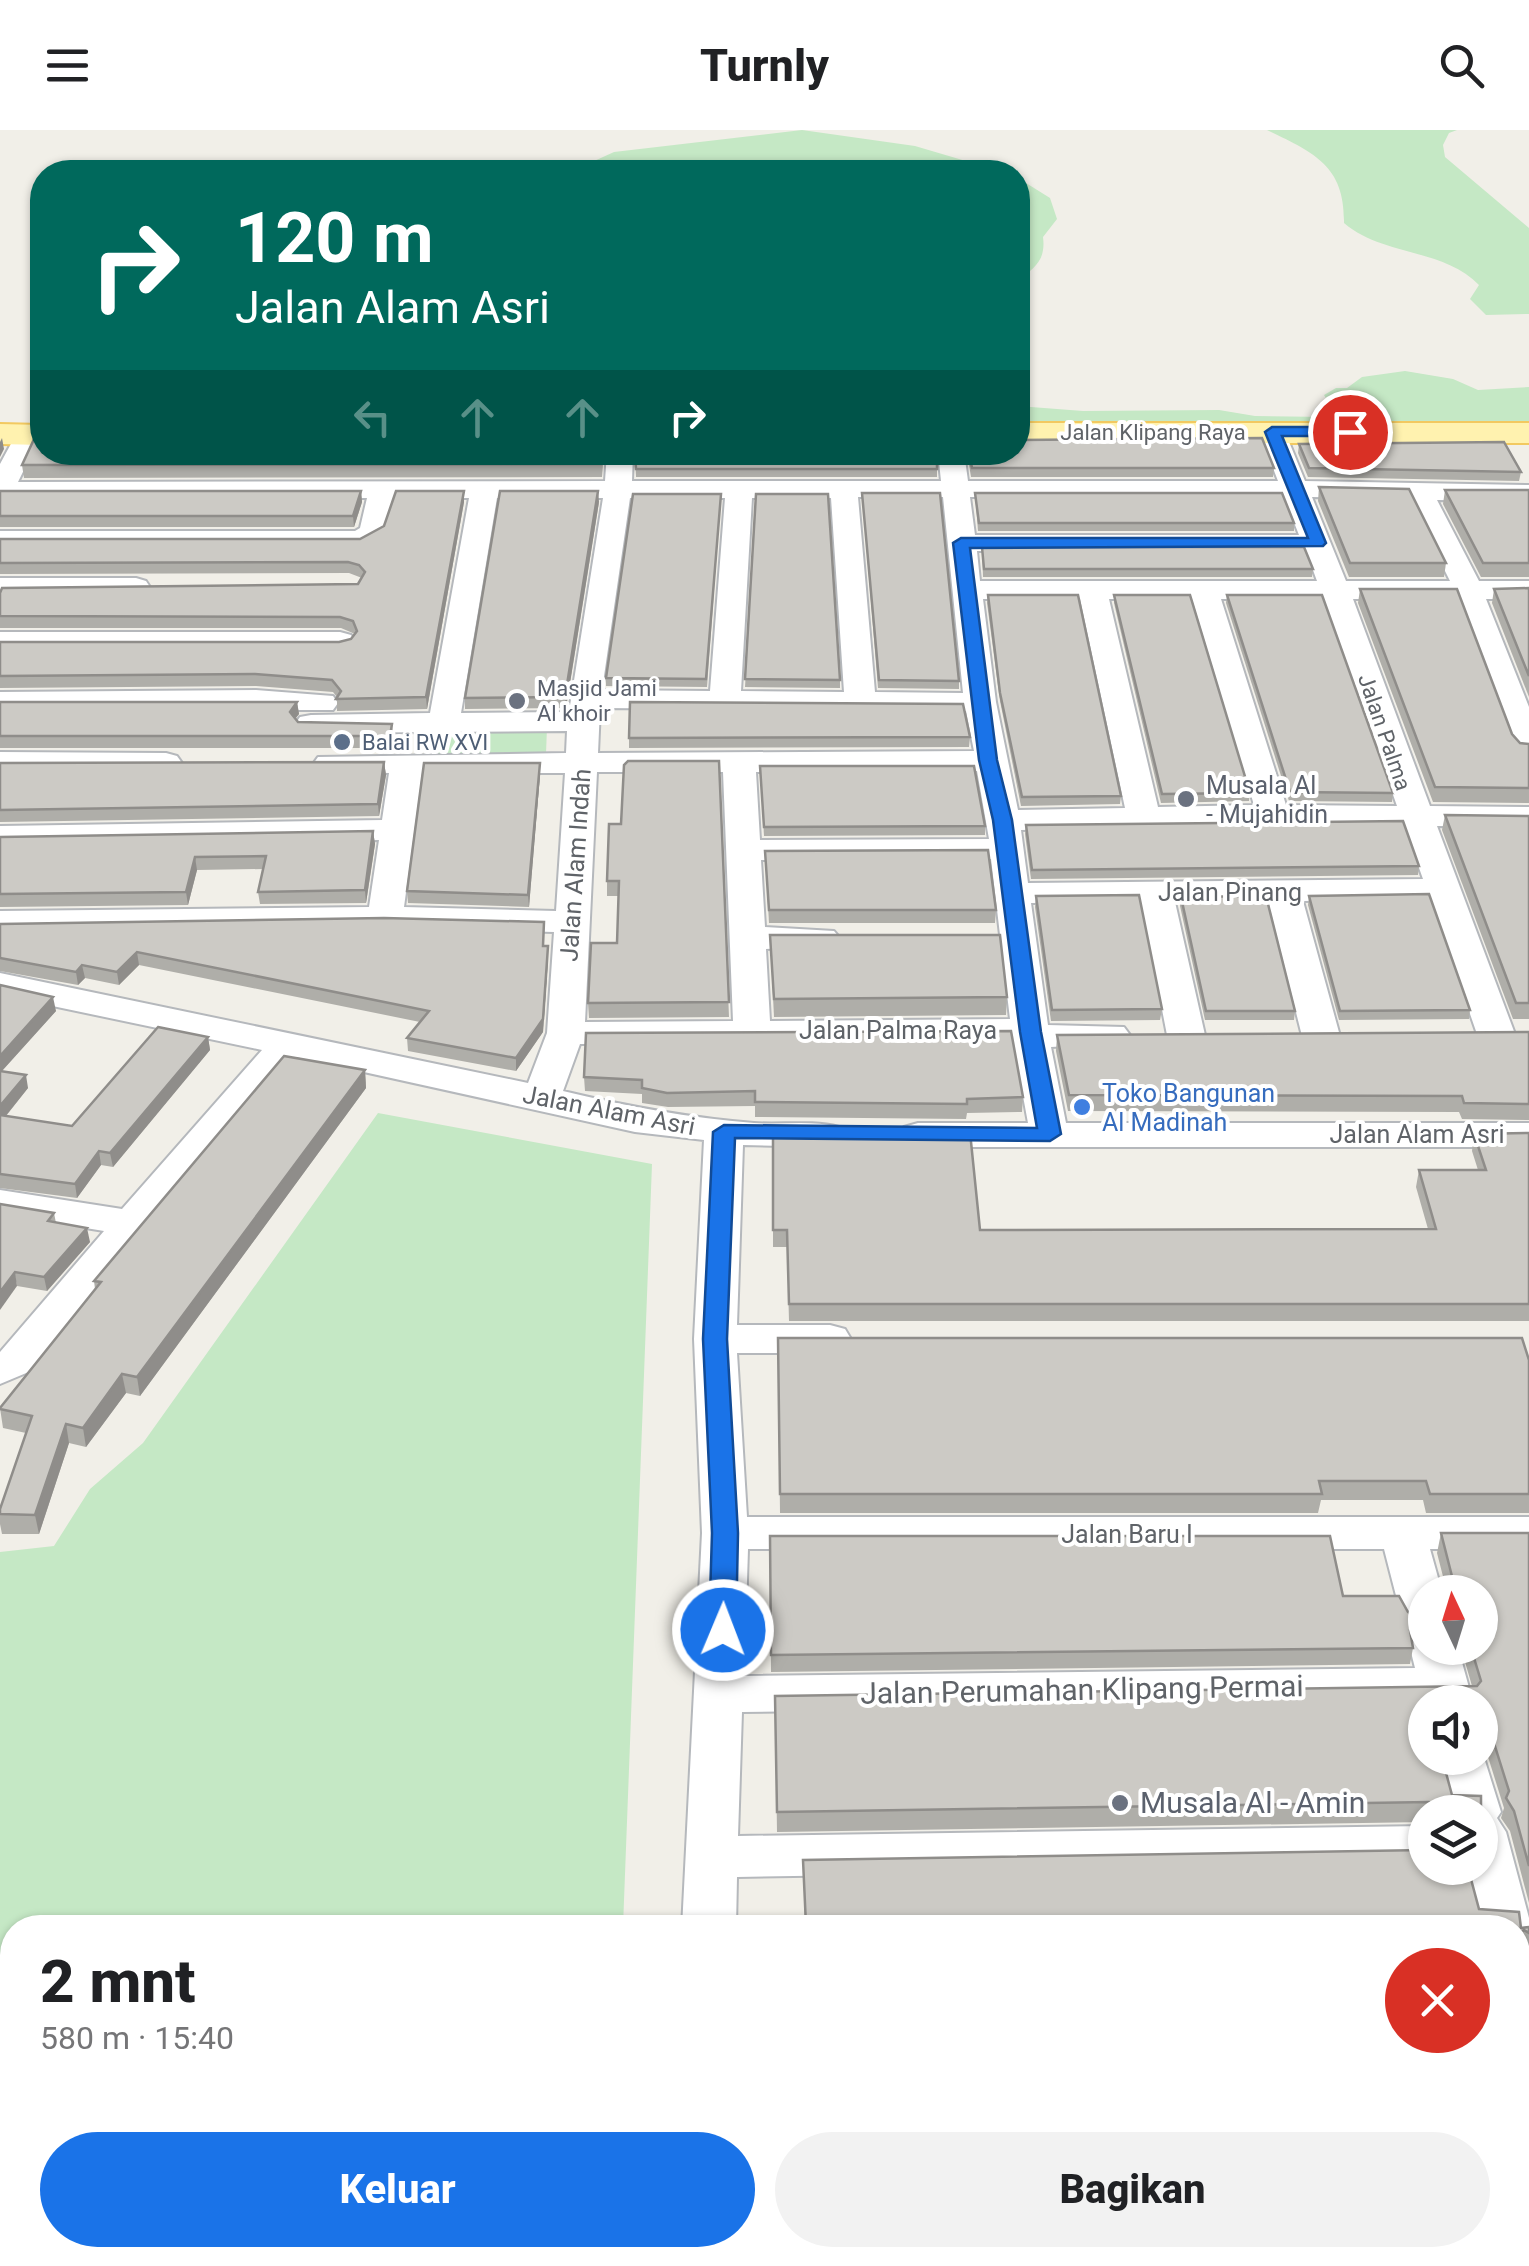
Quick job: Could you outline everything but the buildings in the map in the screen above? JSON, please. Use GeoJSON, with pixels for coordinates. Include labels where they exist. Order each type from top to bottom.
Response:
{"type":"FeatureCollection","features":[{"type":"Feature","properties":{"kind":"main road","name":"Jalan Klipang Raya"},"geometry":{"type":"LineString","coordinates":[[1030,432],[1529,432]]}},
{"type":"Feature","properties":{"kind":"street","name":"Jalan Palma"},"geometry":{"type":"LineString","coordinates":[[1272,432],[1318,543],[1446,889],[1512,1034]]}},
{"type":"Feature","properties":{"kind":"street"},"geometry":{"type":"LineString","coordinates":[[24,435],[0,490],[618,488],[1529,493]]}},
{"type":"Feature","properties":{"kind":"street","name":"Jalan Alam Indah"},"geometry":{"type":"LineString","coordinates":[[542,1097],[566,1033],[584,710],[619,465]]}},
{"type":"Feature","properties":{"kind":"street"},"geometry":{"type":"LineString","coordinates":[[952,465],[988,760],[1014,894],[1030,1032],[1050,1134]]}},
{"type":"Feature","properties":{"kind":"street"},"geometry":{"type":"LineString","coordinates":[[0,539],[361,539],[373,532],[382,490]]}},
{"type":"Feature","properties":{"kind":"street"},"geometry":{"type":"LineString","coordinates":[[444,722],[475,562],[484,491]]}},
{"type":"Feature","properties":{"kind":"street"},"geometry":{"type":"LineString","coordinates":[[725,699],[739,491]]}},
{"type":"Feature","properties":{"kind":"street"},"geometry":{"type":"LineString","coordinates":[[844,491],[860,700]]}},
{"type":"Feature","properties":{"kind":"street"},"geometry":{"type":"LineString","coordinates":[[1419,492],[1468,589],[1529,747]]}},
{"type":"Feature","properties":{"kind":"street"},"geometry":{"type":"LineString","coordinates":[[353,570],[361,539]]}},
{"type":"Feature","properties":{"kind":"street"},"geometry":{"type":"LineString","coordinates":[[961,543],[1318,543]]}},
{"type":"Feature","properties":{"kind":"street"},"geometry":{"type":"LineString","coordinates":[[0,587],[174,588]]}},
{"type":"Feature","properties":{"kind":"street"},"geometry":{"type":"LineString","coordinates":[[968,590],[1529,590]]}},
{"type":"Feature","properties":{"kind":"street"},"geometry":{"type":"LineString","coordinates":[[1204,590],[1273,815]]}},
{"type":"Feature","properties":{"kind":"street"},"geometry":{"type":"LineString","coordinates":[[1093,592],[1144,818]]}},
{"type":"Feature","properties":{"kind":"street"},"geometry":{"type":"LineString","coordinates":[[346,604],[332,687],[316,714],[298,764],[988,760]]}},
{"type":"Feature","properties":{"kind":"street"},"geometry":{"type":"LineString","coordinates":[[0,641],[340,642]]}},
{"type":"Feature","properties":{"kind":"street"},"geometry":{"type":"LineString","coordinates":[[0,701],[256,699],[316,714],[444,722],[725,699],[980,702]]}},
{"type":"Feature","properties":{"kind":"street"},"geometry":{"type":"LineString","coordinates":[[740,760],[752,1030]]}},
{"type":"Feature","properties":{"kind":"street"},"geometry":{"type":"LineString","coordinates":[[0,762],[198,764]]}},
{"type":"Feature","properties":{"kind":"street"},"geometry":{"type":"LineString","coordinates":[[386,917],[407,763]]}},
{"type":"Feature","properties":{"kind":"street"},"geometry":{"type":"LineString","coordinates":[[742,850],[1004,834],[1144,818],[1529,817]]}},
{"type":"Feature","properties":{"kind":"street"},"geometry":{"type":"LineString","coordinates":[[0,836],[398,830]]}},
{"type":"Feature","properties":{"kind":"street","name":"Jalan Pinang"},"geometry":{"type":"LineString","coordinates":[[1014,894],[1446,889]]}},
{"type":"Feature","properties":{"kind":"street"},"geometry":{"type":"LineString","coordinates":[[1283,892],[1307,1037],[1360,1036]]}},
{"type":"Feature","properties":{"kind":"street","name":"Jalan Palma Raya"},"geometry":{"type":"LineString","coordinates":[[566,1033],[752,1030],[1204,1035],[1156,893]]}},
{"type":"Feature","properties":{"kind":"street"},"geometry":{"type":"LineString","coordinates":[[0,922],[386,917],[571,922]]}},
{"type":"Feature","properties":{"kind":"street"},"geometry":{"type":"LineString","coordinates":[[746,938],[862,938]]}},
{"type":"Feature","properties":{"kind":"street"},"geometry":{"type":"LineString","coordinates":[[979,938],[1018,938]]}},
{"type":"Feature","properties":{"kind":"street","name":"Jalan Alam Asri"},"geometry":{"type":"LineString","coordinates":[[0,984],[542,1097],[634,1120],[724,1132],[1529,1135]]}},
{"type":"Feature","properties":{"kind":"street"},"geometry":{"type":"LineString","coordinates":[[1457,1035],[1512,1034]]}},
{"type":"Feature","properties":{"kind":"street"},"geometry":{"type":"LineString","coordinates":[[0,1370],[16,1361],[286,1045]]}},
{"type":"Feature","properties":{"kind":"street"},"geometry":{"type":"LineString","coordinates":[[710,1915],[725,1533],[715,1339],[724,1132]]}},
{"type":"Feature","properties":{"kind":"street"},"geometry":{"type":"LineString","coordinates":[[0,1202],[132,1223]]}},
{"type":"Feature","properties":{"kind":"street"},"geometry":{"type":"LineString","coordinates":[[715,1339],[874,1339]]}},
{"type":"Feature","properties":{"kind":"street","name":"Jalan Baru I"},"geometry":{"type":"LineString","coordinates":[[725,1533],[1529,1534]]}},
{"type":"Feature","properties":{"kind":"street"},"geometry":{"type":"LineString","coordinates":[[1404,1534],[1415,1575]]}},
{"type":"Feature","properties":{"kind":"street","name":"Jalan Perumahan Klipang Permai"},"geometry":{"type":"LineString","coordinates":[[721,1694],[1442,1678]]}},
{"type":"Feature","properties":{"kind":"street"},"geometry":{"type":"LineString","coordinates":[[714,1857],[1408,1846]]}},
{"type":"Feature","properties":{"kind":"street"},"geometry":{"type":"LineString","coordinates":[[1494,1885],[1502,1915]]}},
{"type":"Feature","properties":{"kind":"green space"},"geometry":{"type":"Polygon","coordinates":[[[802,130],[915,146],[962,160],[596,160],[614,152],[802,130]]]}},
{"type":"Feature","properties":{"kind":"green space"},"geometry":{"type":"Polygon","coordinates":[[[1267,130],[1457,130],[1449,133],[1443,145],[1445,157],[1529,228],[1529,314],[1486,315],[1470,299],[1479,285],[1464,273],[1359,234],[1344,223],[1339,188],[1324,164],[1267,130]]]}},
{"type":"Feature","properties":{"kind":"green space"},"geometry":{"type":"Polygon","coordinates":[[[1030,186],[1050,198],[1057,219],[1043,237],[1038,263],[1030,271],[1030,186]]]}},
{"type":"Feature","properties":{"kind":"green space"},"geometry":{"type":"Polygon","coordinates":[[[1405,371],[1453,379],[1478,390],[1529,387],[1529,422],[1030,423],[1030,407],[1083,411],[1219,410],[1255,416],[1328,417],[1336,414],[1324,395],[1336,388],[1347,388],[1362,377],[1405,371]]]}},
{"type":"Feature","properties":{"kind":"green space"},"geometry":{"type":"Polygon","coordinates":[[[547,727],[546,754],[438,756],[441,729],[547,727]]]}},
{"type":"Feature","properties":{"kind":"green space"},"geometry":{"type":"Polygon","coordinates":[[[378,1113],[652,1164],[623,1915],[0,1915],[0,1552],[54,1546],[90,1489],[143,1443],[378,1113]]]}},
{"type":"Feature","properties":{"kind":"place","name":"Masjid Jami Al khoir"},"geometry":{"type":"Point","coordinates":[517,701]}},
{"type":"Feature","properties":{"kind":"place","name":"Balai RW XVI"},"geometry":{"type":"Point","coordinates":[342,742]}},
{"type":"Feature","properties":{"kind":"place","name":"Musala Al - Mujahidin"},"geometry":{"type":"Point","coordinates":[1186,799]}},
{"type":"Feature","properties":{"kind":"place","name":"Toko Bangunan Al Madinah"},"geometry":{"type":"Point","coordinates":[1082,1107]}},
{"type":"Feature","properties":{"kind":"place","name":"Musala Al - Amin"},"geometry":{"type":"Point","coordinates":[1120,1803]}},
{"type":"Feature","properties":{"kind":"route"},"geometry":{"type":"LineString","coordinates":[[723,1630],[725,1533],[715,1339],[724,1132],[1050,1134],[1030,1032],[1002,820],[988,760],[961,543],[1318,543],[1272,432],[1350,432]]}}]}
